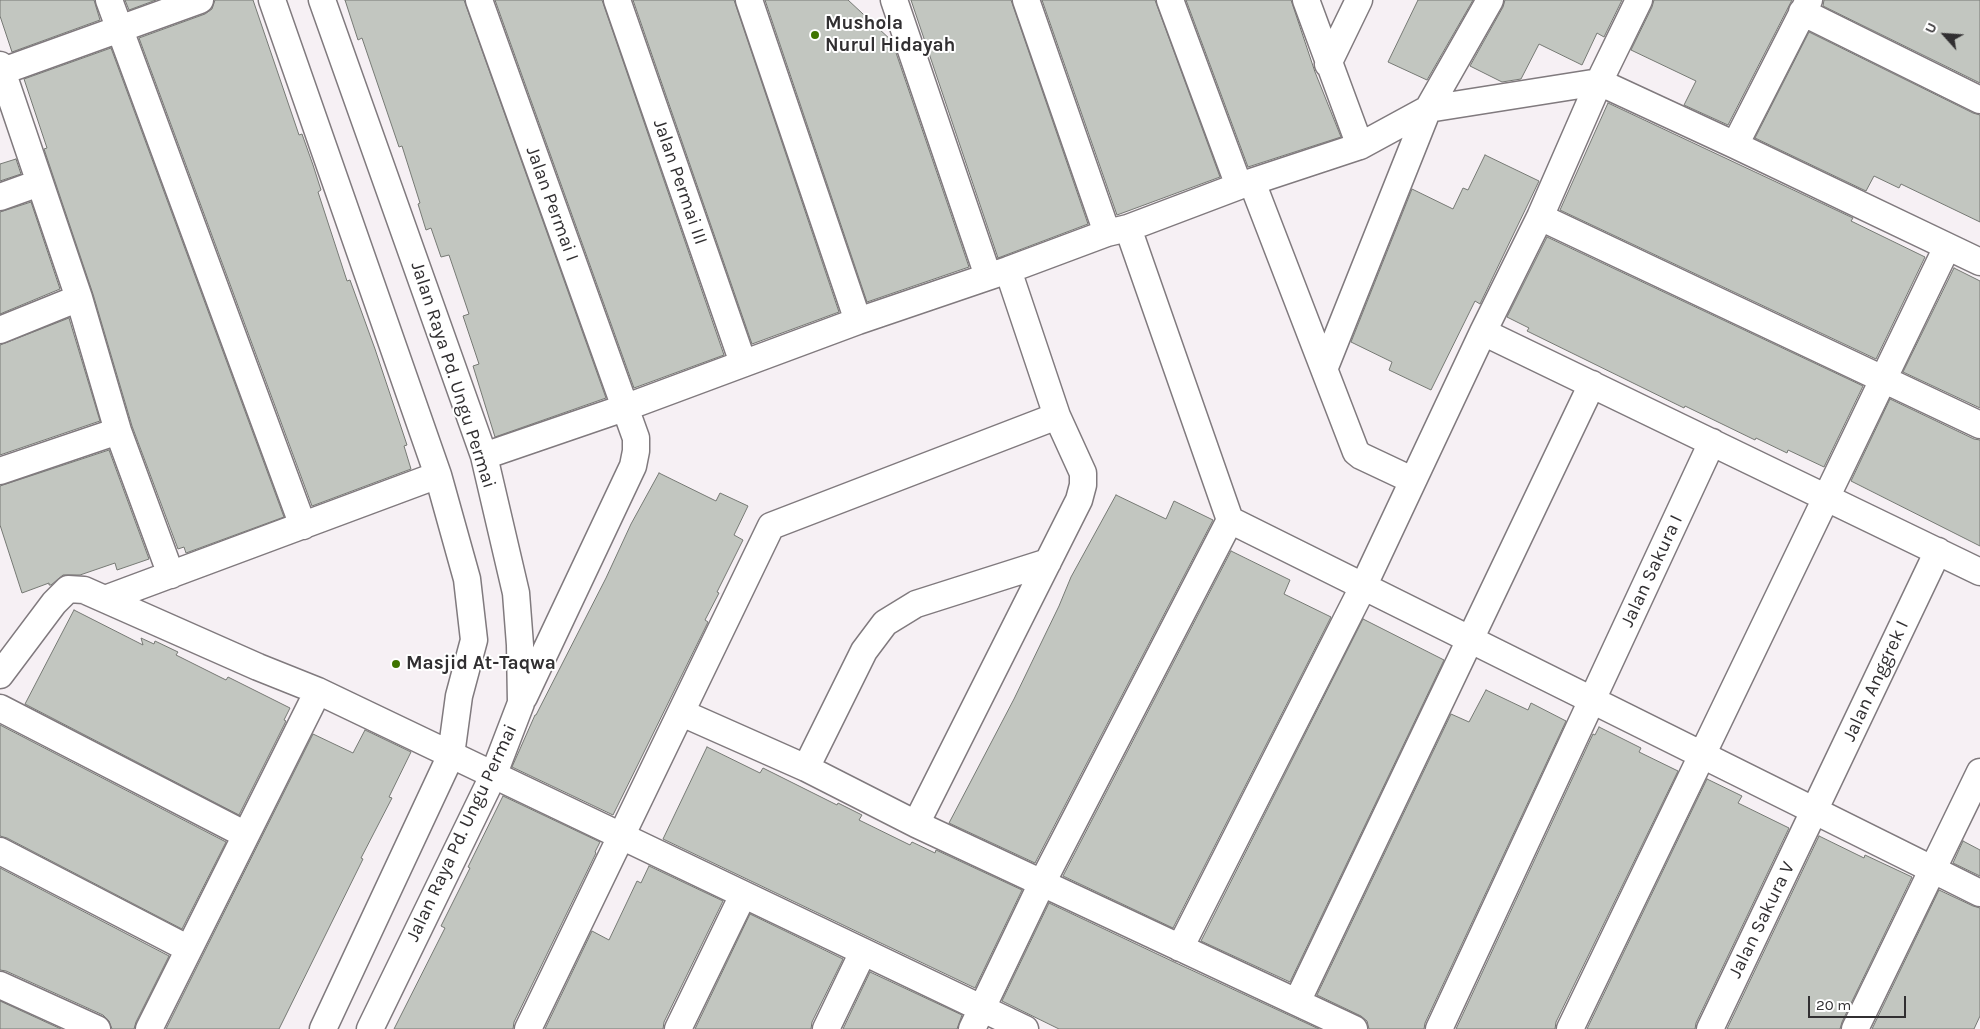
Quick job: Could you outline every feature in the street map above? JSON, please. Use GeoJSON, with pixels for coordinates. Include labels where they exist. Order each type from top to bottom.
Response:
{"type":"FeatureCollection","features":[{"type":"Feature","properties":{"kind":"street"},"geometry":{"type":"LineString","coordinates":[[109,0],[302,526]]}},
{"type":"Feature","properties":{"kind":"street"},"geometry":{"type":"LineString","coordinates":[[171,574],[118,431],[79,298],[1,70],[200,0]]}},
{"type":"Feature","properties":{"kind":"street"},"geometry":{"type":"LineString","coordinates":[[272,0],[438,475],[468,579],[474,640],[459,696],[451,755],[323,1029]]}},
{"type":"Feature","properties":{"kind":"street","name":"Jalan Raya Pd. Ungu Permai"},"geometry":{"type":"LineString","coordinates":[[322,0],[484,456],[516,593],[520,645],[521,703],[493,776],[370,1029]]}},
{"type":"Feature","properties":{"kind":"street","name":"Jalan Permai I"},"geometry":{"type":"LineString","coordinates":[[479,0],[636,438],[633,466],[521,703]]}},
{"type":"Feature","properties":{"kind":"street","name":"Jalan Permai III"},"geometry":{"type":"LineString","coordinates":[[617,0],[743,363]]}},
{"type":"Feature","properties":{"kind":"street"},"geometry":{"type":"LineString","coordinates":[[749,0],[858,321]]}},
{"type":"Feature","properties":{"kind":"street"},"geometry":{"type":"LineString","coordinates":[[894,0],[998,273],[1082,473],[1083,485],[1079,500],[916,824]]}},
{"type":"Feature","properties":{"kind":"street"},"geometry":{"type":"LineString","coordinates":[[1026,0],[1118,230],[1230,520],[1980,893]]}},
{"type":"Feature","properties":{"kind":"street"},"geometry":{"type":"LineString","coordinates":[[1170,0],[1325,368],[1356,452],[1412,480]]}},
{"type":"Feature","properties":{"kind":"street"},"geometry":{"type":"LineString","coordinates":[[1306,0],[1328,64],[1360,146]]}},
{"type":"Feature","properties":{"kind":"street"},"geometry":{"type":"LineString","coordinates":[[1328,64],[1359,0]]}},
{"type":"Feature","properties":{"kind":"street"},"geometry":{"type":"LineString","coordinates":[[1325,368],[1428,109],[1490,0]]}},
{"type":"Feature","properties":{"kind":"street"},"geometry":{"type":"LineString","coordinates":[[1180,948],[1363,587],[1412,480],[1540,217],[1599,82],[1639,0]]}},
{"type":"Feature","properties":{"kind":"street"},"geometry":{"type":"LineString","coordinates":[[1735,145],[1806,6],[1980,100]]}},
{"type":"Feature","properties":{"kind":"street"},"geometry":{"type":"LineString","coordinates":[[484,456],[624,408],[858,321],[1246,184],[1360,146],[1428,109],[1599,82],[1980,262]]}},
{"type":"Feature","properties":{"kind":"street"},"geometry":{"type":"LineString","coordinates":[[0,197],[39,182]]}},
{"type":"Feature","properties":{"kind":"street"},"geometry":{"type":"LineString","coordinates":[[1540,217],[1980,425]]}},
{"type":"Feature","properties":{"kind":"street"},"geometry":{"type":"LineString","coordinates":[[1570,1029],[1947,246]]}},
{"type":"Feature","properties":{"kind":"street"},"geometry":{"type":"LineString","coordinates":[[0,330],[79,298]]}},
{"type":"Feature","properties":{"kind":"street"},"geometry":{"type":"LineString","coordinates":[[1483,332],[1980,572]]}},
{"type":"Feature","properties":{"kind":"street"},"geometry":{"type":"LineString","coordinates":[[1297,1002],[1592,384]]}},
{"type":"Feature","properties":{"kind":"street"},"geometry":{"type":"LineString","coordinates":[[528,1029],[771,526],[1057,416]]}},
{"type":"Feature","properties":{"kind":"street"},"geometry":{"type":"LineString","coordinates":[[0,471],[118,431]]}},
{"type":"Feature","properties":{"kind":"street","name":"Jalan Sakura I"},"geometry":{"type":"LineString","coordinates":[[1439,1029],[1712,442]]}},
{"type":"Feature","properties":{"kind":"street"},"geometry":{"type":"LineString","coordinates":[[105,599],[438,475]]}},
{"type":"Feature","properties":{"kind":"street"},"geometry":{"type":"LineString","coordinates":[[977,1019],[1042,883],[1230,520]]}},
{"type":"Feature","properties":{"kind":"street","name":"Jalan Anggrek I"},"geometry":{"type":"LineString","coordinates":[[1814,810],[1938,551]]}},
{"type":"Feature","properties":{"kind":"street"},"geometry":{"type":"LineString","coordinates":[[806,768],[864,651],[885,623],[916,604],[1048,562]]}},
{"type":"Feature","properties":{"kind":"street"},"geometry":{"type":"LineString","coordinates":[[0,675],[54,603],[68,589],[84,590],[318,692],[863,952],[977,1019],[1025,1029]]}},
{"type":"Feature","properties":{"kind":"street"},"geometry":{"type":"LineString","coordinates":[[149,1029],[318,692]]}},
{"type":"Feature","properties":{"kind":"street"},"geometry":{"type":"LineString","coordinates":[[0,708],[246,835]]}},
{"type":"Feature","properties":{"kind":"street"},"geometry":{"type":"LineString","coordinates":[[682,713],[806,768],[916,824],[1354,1029]]}},
{"type":"Feature","properties":{"kind":"street"},"geometry":{"type":"LineString","coordinates":[[1855,1029],[1980,772]]}},
{"type":"Feature","properties":{"kind":"street","name":"Jalan Sakura V"},"geometry":{"type":"LineString","coordinates":[[1710,1029],[1814,810]]}},
{"type":"Feature","properties":{"kind":"street"},"geometry":{"type":"LineString","coordinates":[[0,851],[189,949]]}},
{"type":"Feature","properties":{"kind":"street"},"geometry":{"type":"LineString","coordinates":[[678,1029],[743,895]]}},
{"type":"Feature","properties":{"kind":"street"},"geometry":{"type":"LineString","coordinates":[[826,1029],[863,952]]}},
{"type":"Feature","properties":{"kind":"street"},"geometry":{"type":"LineString","coordinates":[[0,985],[97,1029]]}},
{"type":"Feature","properties":{"kind":"building"},"geometry":{"type":"Polygon","coordinates":[[[0,0],[94,0],[100,20],[12,52],[0,16],[0,0]]]}},
{"type":"Feature","properties":{"kind":"building"},"geometry":{"type":"Polygon","coordinates":[[[125,0],[156,0],[129,10],[125,0]]]}},
{"type":"Feature","properties":{"kind":"building"},"geometry":{"type":"Polygon","coordinates":[[[215,0],[253,0],[299,135],[302,134],[313,165],[321,190],[318,192],[347,281],[350,280],[407,445],[404,446],[411,469],[312,506],[139,38],[205,14],[212,9],[215,0]]]}},
{"type":"Feature","properties":{"kind":"building"},"geometry":{"type":"Polygon","coordinates":[[[345,0],[464,0],[606,398],[495,437],[473,366],[479,364],[463,316],[469,314],[449,255],[441,257],[431,228],[426,230],[418,204],[420,203],[402,146],[399,147],[362,38],[358,40],[345,0]]]}},
{"type":"Feature","properties":{"kind":"building"},"geometry":{"type":"Polygon","coordinates":[[[495,0],[602,0],[724,355],[634,388],[495,0]]]}},
{"type":"Feature","properties":{"kind":"building"},"geometry":{"type":"Polygon","coordinates":[[[633,0],[734,0],[839,312],[752,344],[633,0]]]}},
{"type":"Feature","properties":{"kind":"building"},"geometry":{"type":"Polygon","coordinates":[[[765,0],[848,0],[892,41],[969,267],[867,302],[765,0]]]}},
{"type":"Feature","properties":{"kind":"building"},"geometry":{"type":"Polygon","coordinates":[[[911,0],[1011,0],[1088,224],[998,258],[911,0]]]}},
{"type":"Feature","properties":{"kind":"building"},"geometry":{"type":"Polygon","coordinates":[[[1042,0],[1155,0],[1220,177],[1117,215],[1042,0]]]}},
{"type":"Feature","properties":{"kind":"building"},"geometry":{"type":"Polygon","coordinates":[[[1186,0],[1291,0],[1315,72],[1341,137],[1248,167],[1186,0]]]}},
{"type":"Feature","properties":{"kind":"building"},"geometry":{"type":"Polygon","coordinates":[[[1418,0],[1473,0],[1427,80],[1388,62],[1418,0]]]}},
{"type":"Feature","properties":{"kind":"building"},"geometry":{"type":"Polygon","coordinates":[[[1505,0],[1622,0],[1604,37],[1597,33],[1582,65],[1539,44],[1521,79],[1502,82],[1470,66],[1503,7],[1505,0]]]}},
{"type":"Feature","properties":{"kind":"building"},"geometry":{"type":"Polygon","coordinates":[[[1654,0],[1792,0],[1728,125],[1684,105],[1696,81],[1631,50],[1654,0]]]}},
{"type":"Feature","properties":{"kind":"building"},"geometry":{"type":"Polygon","coordinates":[[[1824,0],[1980,0],[1980,83],[1823,6],[1824,0]]]}},
{"type":"Feature","properties":{"kind":"building"},"geometry":{"type":"Polygon","coordinates":[[[1809,32],[1980,115],[1980,222],[1901,184],[1899,188],[1874,176],[1866,191],[1755,138],[1809,32]]]}},
{"type":"Feature","properties":{"kind":"building"},"geometry":{"type":"Polygon","coordinates":[[[111,48],[284,517],[186,553],[184,547],[178,549],[132,426],[93,294],[44,149],[47,148],[24,79],[111,48]]]}},
{"type":"Feature","properties":{"kind":"building"},"geometry":{"type":"Polygon","coordinates":[[[1608,103],[1853,218],[1851,221],[1925,257],[1876,359],[1560,210],[1608,103]]]}},
{"type":"Feature","properties":{"kind":"building"},"geometry":{"type":"Polygon","coordinates":[[[1485,155],[1539,181],[1480,304],[1475,301],[1431,390],[1389,370],[1392,362],[1351,342],[1412,189],[1453,209],[1463,188],[1468,190],[1485,155]]]}},
{"type":"Feature","properties":{"kind":"building"},"geometry":{"type":"Polygon","coordinates":[[[16,159],[21,174],[0,181],[0,164],[16,159]]]}},
{"type":"Feature","properties":{"kind":"building"},"geometry":{"type":"Polygon","coordinates":[[[31,202],[60,289],[0,314],[0,212],[31,202]]]}},
{"type":"Feature","properties":{"kind":"building"},"geometry":{"type":"Polygon","coordinates":[[[1547,237],[1863,386],[1824,467],[1788,450],[1787,453],[1756,438],[1755,440],[1685,406],[1684,408],[1527,331],[1529,328],[1507,317],[1547,237]]]}},
{"type":"Feature","properties":{"kind":"building"},"geometry":{"type":"Polygon","coordinates":[[[1954,268],[1980,281],[1980,408],[1903,372],[1954,268]]]}},
{"type":"Feature","properties":{"kind":"building"},"geometry":{"type":"Polygon","coordinates":[[[69,318],[100,421],[0,455],[0,345],[69,318]]]}},
{"type":"Feature","properties":{"kind":"building"},"geometry":{"type":"Polygon","coordinates":[[[1890,399],[1974,439],[1980,440],[1980,546],[1851,481],[1890,399]]]}},
{"type":"Feature","properties":{"kind":"building"},"geometry":{"type":"Polygon","coordinates":[[[109,450],[149,559],[117,570],[115,563],[80,575],[63,575],[51,585],[49,583],[22,593],[0,525],[0,486],[109,450]]]}},
{"type":"Feature","properties":{"kind":"building"},"geometry":{"type":"Polygon","coordinates":[[[659,473],[716,501],[720,493],[748,506],[734,535],[743,540],[705,620],[708,622],[613,815],[512,767],[535,715],[606,578],[631,524],[659,473]]]}},
{"type":"Feature","properties":{"kind":"building"},"geometry":{"type":"Polygon","coordinates":[[[1116,495],[1166,519],[1174,501],[1213,520],[1035,863],[949,823],[1014,699],[1071,577],[1116,495]]]}},
{"type":"Feature","properties":{"kind":"building"},"geometry":{"type":"Polygon","coordinates":[[[1231,551],[1290,580],[1284,594],[1331,617],[1173,928],[1063,876],[1231,551]]]}},
{"type":"Feature","properties":{"kind":"building"},"geometry":{"type":"Polygon","coordinates":[[[74,610],[143,645],[141,638],[154,644],[155,641],[178,652],[176,655],[226,680],[228,677],[290,708],[284,720],[286,721],[239,815],[25,704],[74,610]]]}},
{"type":"Feature","properties":{"kind":"building"},"geometry":{"type":"Polygon","coordinates":[[[1363,619],[1444,660],[1290,982],[1201,941],[1363,619]]]}},
{"type":"Feature","properties":{"kind":"building"},"geometry":{"type":"Polygon","coordinates":[[[1486,690],[1528,710],[1531,703],[1566,721],[1425,1023],[1424,1029],[1369,1029],[1367,1021],[1361,1016],[1317,995],[1451,714],[1469,722],[1486,690]]]}},
{"type":"Feature","properties":{"kind":"building"},"geometry":{"type":"Polygon","coordinates":[[[0,725],[226,842],[182,929],[0,836],[0,725]]]}},
{"type":"Feature","properties":{"kind":"building"},"geometry":{"type":"Polygon","coordinates":[[[1599,727],[1641,748],[1639,752],[1678,771],[1556,1022],[1555,1029],[1456,1029],[1593,734],[1595,735],[1599,727]]]}},
{"type":"Feature","properties":{"kind":"building"},"geometry":{"type":"Polygon","coordinates":[[[365,730],[411,752],[389,797],[392,798],[361,858],[363,859],[279,1029],[166,1029],[313,734],[353,753],[365,730]]]}},
{"type":"Feature","properties":{"kind":"building"},"geometry":{"type":"Polygon","coordinates":[[[707,747],[760,773],[763,768],[837,805],[838,803],[862,815],[859,820],[910,845],[912,842],[935,853],[936,850],[1022,890],[975,988],[663,839],[707,747]]]}},
{"type":"Feature","properties":{"kind":"building"},"geometry":{"type":"Polygon","coordinates":[[[1707,779],[1742,796],[1738,803],[1789,828],[1696,1023],[1695,1029],[1587,1029],[1707,779]]]}},
{"type":"Feature","properties":{"kind":"building"},"geometry":{"type":"Polygon","coordinates":[[[503,796],[600,842],[596,853],[514,1022],[513,1029],[394,1029],[445,928],[441,926],[503,796]]]}},
{"type":"Feature","properties":{"kind":"building"},"geometry":{"type":"Polygon","coordinates":[[[1819,836],[1864,858],[1865,855],[1912,877],[1840,1029],[1727,1029],[1819,836]]]}},
{"type":"Feature","properties":{"kind":"building"},"geometry":{"type":"Polygon","coordinates":[[[1963,841],[1980,850],[1980,876],[1953,863],[1963,841]]]}},
{"type":"Feature","properties":{"kind":"building"},"geometry":{"type":"Polygon","coordinates":[[[649,866],[723,901],[664,1022],[663,1029],[545,1029],[592,931],[609,940],[637,881],[641,883],[649,866]]]}},
{"type":"Feature","properties":{"kind":"building"},"geometry":{"type":"Polygon","coordinates":[[[0,868],[169,956],[134,1029],[112,1029],[109,1021],[103,1015],[0,970],[0,868]]]}},
{"type":"Feature","properties":{"kind":"building"},"geometry":{"type":"Polygon","coordinates":[[[1939,890],[1980,908],[1980,1016],[1974,1029],[1872,1029],[1939,890]]]}},
{"type":"Feature","properties":{"kind":"building"},"geometry":{"type":"Polygon","coordinates":[[[1049,903],[1319,1029],[1059,1029],[1002,1001],[1049,903]]]}},
{"type":"Feature","properties":{"kind":"building"},"geometry":{"type":"Polygon","coordinates":[[[750,914],[843,959],[812,1022],[811,1029],[695,1029],[750,914]]]}},
{"type":"Feature","properties":{"kind":"building"},"geometry":{"type":"Polygon","coordinates":[[[870,972],[962,1015],[957,1029],[843,1029],[870,972]]]}},
{"type":"Feature","properties":{"kind":"building"},"geometry":{"type":"Polygon","coordinates":[[[0,1001],[61,1029],[0,1029],[0,1001]]]}},
{"type":"Feature","properties":{"kind":"place","name":"Mushola Nurul Hidayah"},"geometry":{"type":"Point","coordinates":[815,35]}},
{"type":"Feature","properties":{"kind":"place","name":"Masjid At-Taqwa"},"geometry":{"type":"Point","coordinates":[396,664]}}]}
